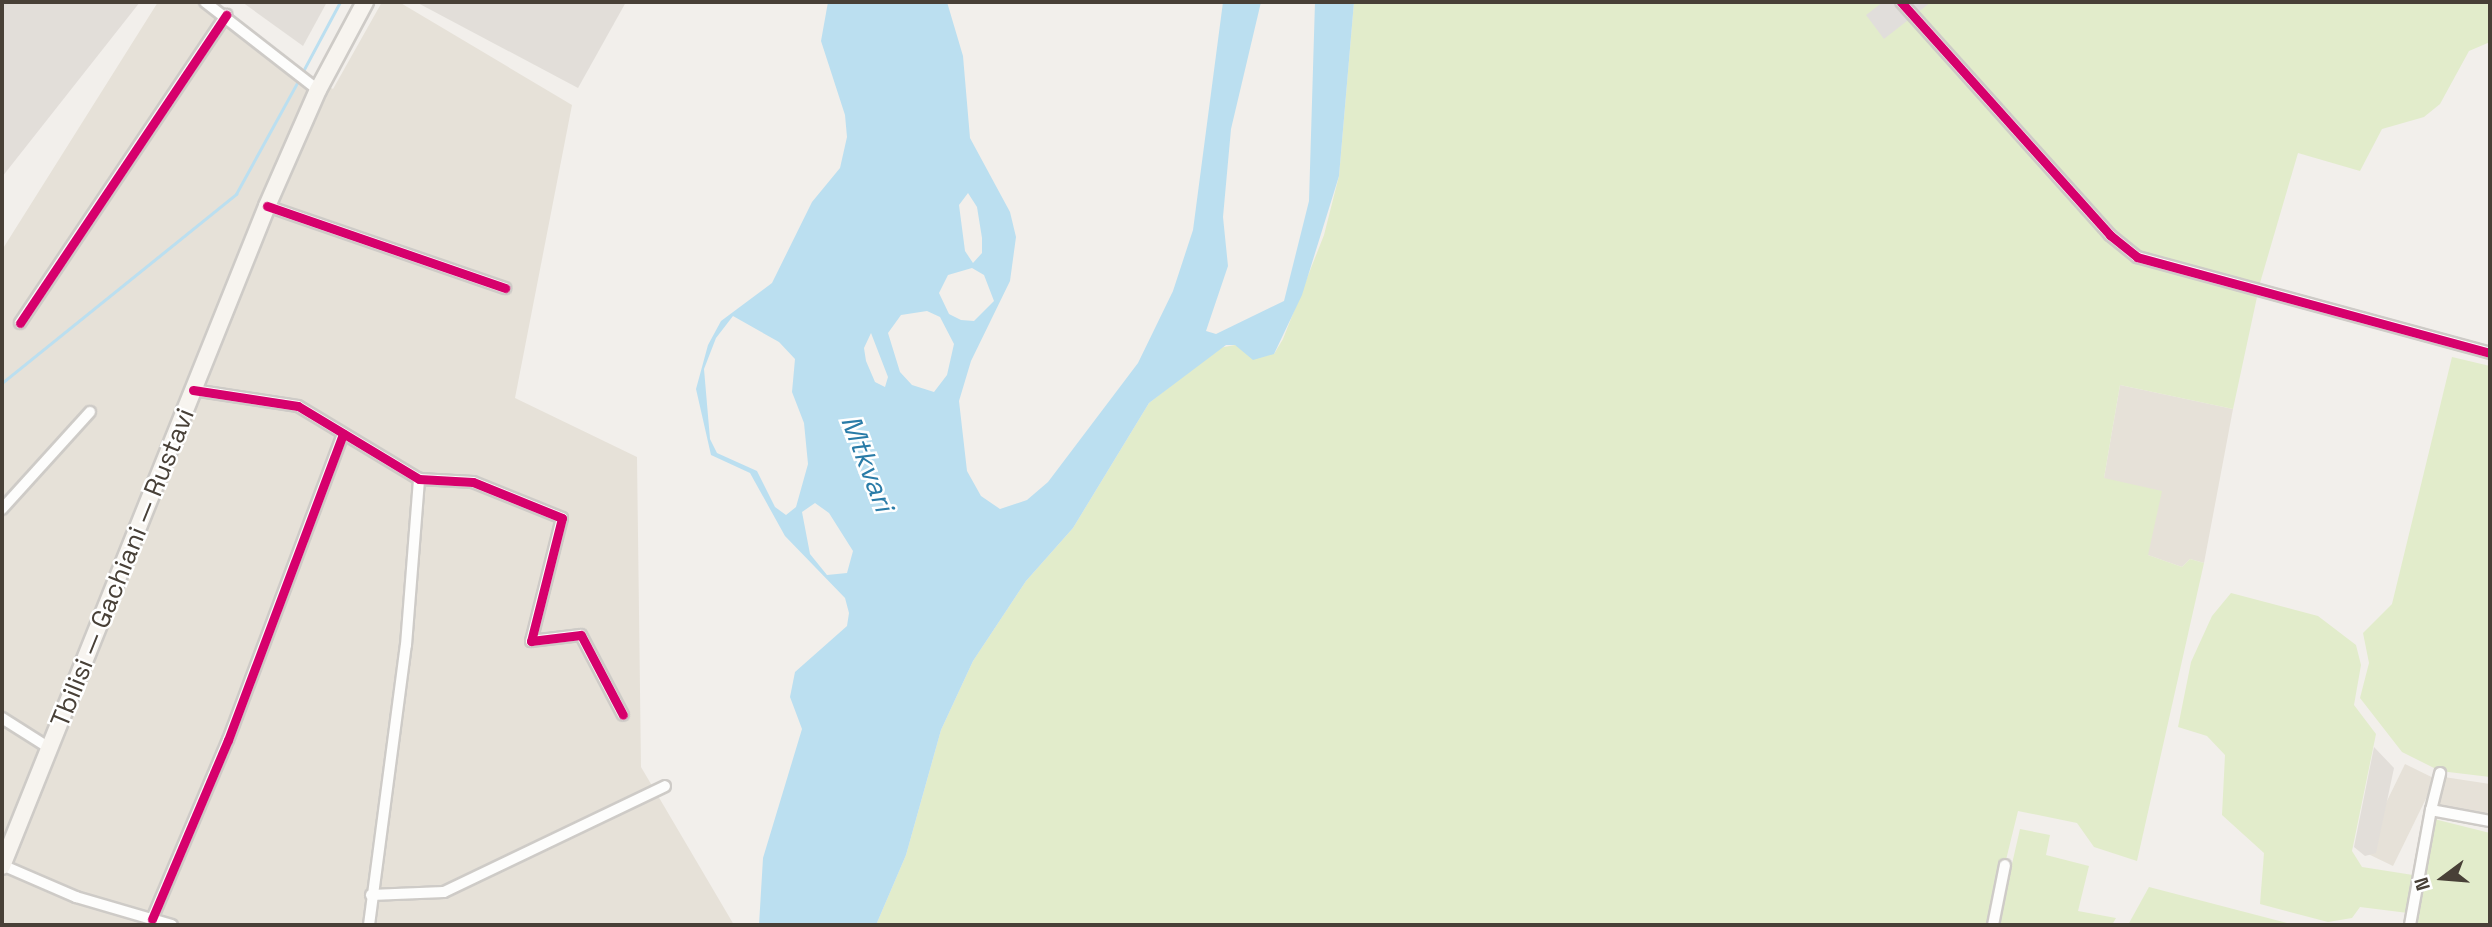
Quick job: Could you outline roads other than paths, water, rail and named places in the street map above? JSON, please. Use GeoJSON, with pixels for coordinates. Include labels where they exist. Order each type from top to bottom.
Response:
{"type":"FeatureCollection","features":[{"type":"Feature","properties":{"kind":"main road","name":"Tbilisi — Gachiani — Rustavi"},"geometry":{"type":"LineString","coordinates":[[2,865],[51,749],[313,85],[365,2]]}},
{"type":"Feature","properties":{"kind":"street"},"geometry":{"type":"LineString","coordinates":[[205,2],[226,15],[313,85]]}},
{"type":"Feature","properties":{"kind":"street"},"geometry":{"type":"LineString","coordinates":[[1901,2],[2110,235],[2137,257],[2490,353]]}},
{"type":"Feature","properties":{"kind":"street"},"geometry":{"type":"LineString","coordinates":[[20,323],[226,15]]}},
{"type":"Feature","properties":{"kind":"street"},"geometry":{"type":"LineString","coordinates":[[267,206],[505,288]]}},
{"type":"Feature","properties":{"kind":"street"},"geometry":{"type":"LineString","coordinates":[[193,390],[298,406],[419,479],[473,482],[562,518],[531,641],[581,635],[623,715]]}},
{"type":"Feature","properties":{"kind":"street"},"geometry":{"type":"LineString","coordinates":[[2,509],[90,412]]}},
{"type":"Feature","properties":{"kind":"street"},"geometry":{"type":"LineString","coordinates":[[152,919],[228,740],[343,434]]}},
{"type":"Feature","properties":{"kind":"street"},"geometry":{"type":"LineString","coordinates":[[369,925],[370,895],[406,645],[419,479]]}},
{"type":"Feature","properties":{"kind":"street"},"geometry":{"type":"LineString","coordinates":[[2,718],[51,749]]}},
{"type":"Feature","properties":{"kind":"street"},"geometry":{"type":"LineString","coordinates":[[2410,925],[2440,773]]}},
{"type":"Feature","properties":{"kind":"street"},"geometry":{"type":"LineString","coordinates":[[370,895],[444,892],[665,786]]}},
{"type":"Feature","properties":{"kind":"street"},"geometry":{"type":"LineString","coordinates":[[2431,810],[2490,821]]}},
{"type":"Feature","properties":{"kind":"street"},"geometry":{"type":"LineString","coordinates":[[2,865],[76,897],[172,925]]}},
{"type":"Feature","properties":{"kind":"street"},"geometry":{"type":"LineString","coordinates":[[1993,925],[2005,865]]}},
{"type":"Feature","properties":{"kind":"water","name":"Mtkvari"},"geometry":{"type":"Polygon","coordinates":[[[828,2],[947,2],[963,56],[970,138],[1010,212],[1016,237],[1010,281],[971,361],[959,401],[967,471],[981,496],[1000,509],[1027,500],[1048,482],[1138,363],[1173,291],[1193,230],[1223,2],[1261,2],[1231,129],[1223,217],[1228,266],[1206,331],[1216,334],[1284,301],[1309,201],[1315,2],[1354,2],[1339,176],[1302,295],[1274,354],[1253,360],[1235,345],[1226,345],[1149,403],[1073,528],[1026,581],[973,661],[941,730],[906,855],[876,925],[759,925],[763,858],[802,729],[790,697],[795,672],[847,626],[849,613],[845,598],[785,536],[750,473],[711,455],[696,389],[708,345],[721,321],[772,283],[812,202],[840,168],[847,137],[845,115],[821,41],[828,2]],[[968,193],[959,205],[965,251],[973,263],[982,253],[977,207],[968,193]],[[972,268],[948,275],[939,293],[949,314],[961,320],[974,321],[994,301],[984,275],[972,268]],[[927,311],[901,315],[888,333],[900,372],[912,385],[934,392],[947,375],[954,344],[940,317],[927,311]],[[733,316],[716,338],[704,369],[710,439],[717,453],[757,471],[775,507],[786,515],[796,507],[808,464],[804,423],[792,392],[795,359],[779,342],[733,316]],[[871,333],[864,348],[875,382],[885,387],[888,377],[871,333]],[[815,503],[802,512],[810,554],[827,575],[847,573],[853,551],[829,513],[815,503]]]}},
{"type":"Feature","properties":{"kind":"waterway"},"geometry":{"type":"LineString","coordinates":[[301,75],[340,2]]}},
{"type":"Feature","properties":{"kind":"waterway"},"geometry":{"type":"LineString","coordinates":[[2,383],[236,194],[298,81]]}}]}
